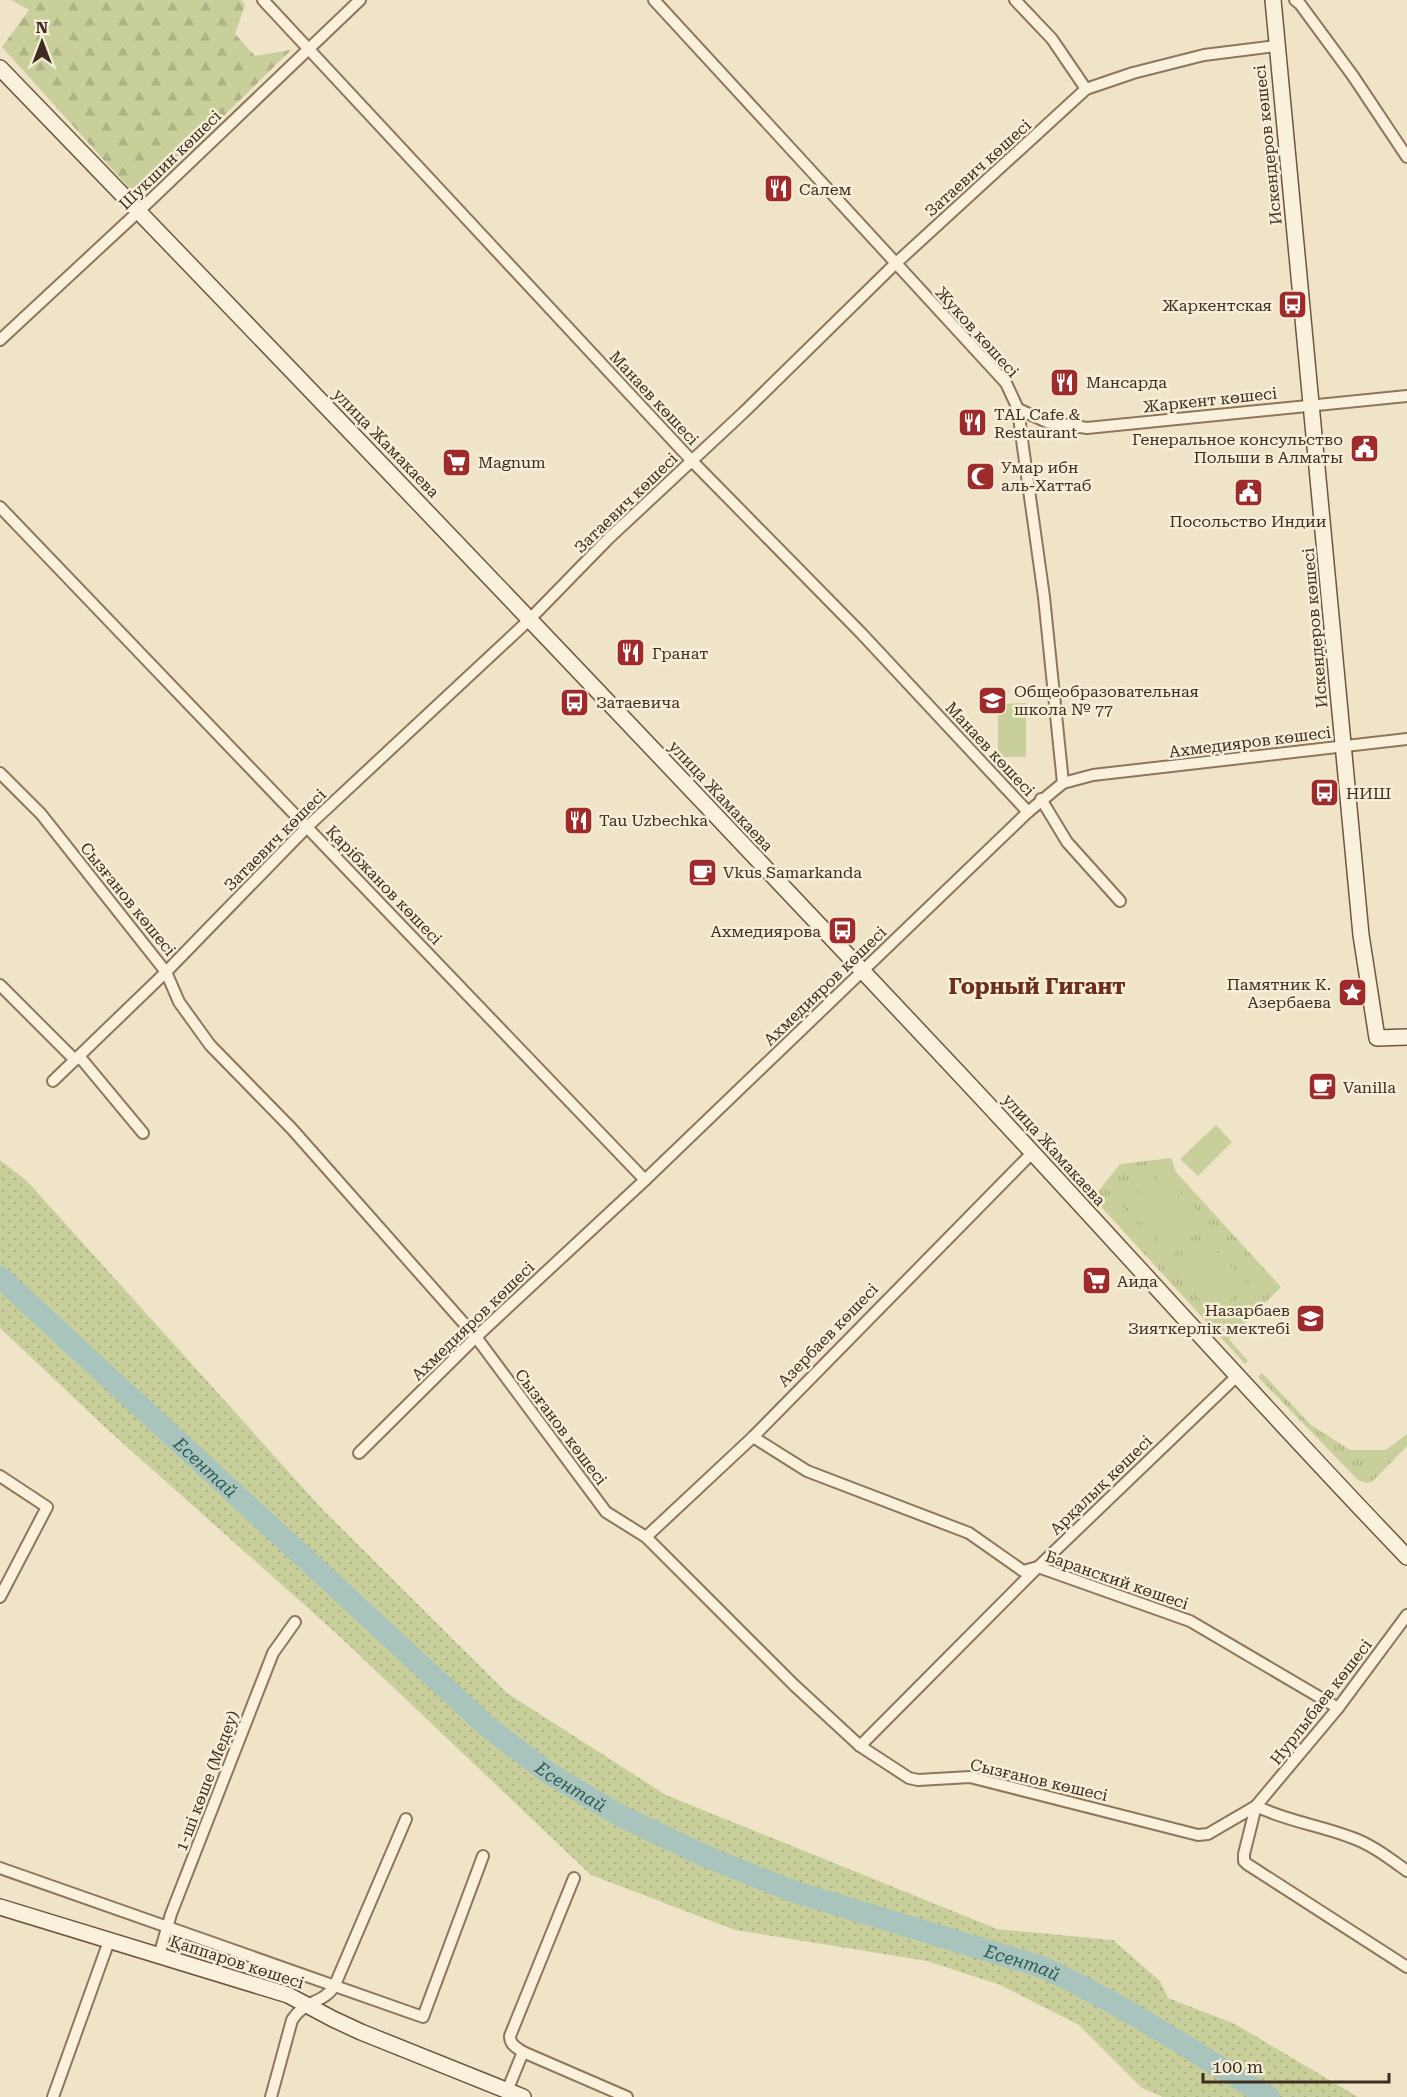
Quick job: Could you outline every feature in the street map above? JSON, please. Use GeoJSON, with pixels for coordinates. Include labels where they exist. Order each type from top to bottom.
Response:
{"type":"FeatureCollection","features":[{"type":"Feature","properties":{"kind":"street","name":"Манаев көшесі"},"geometry":{"type":"LineString","coordinates":[[263,0],[692,461],[862,634],[1028,812]]}},
{"type":"Feature","properties":{"kind":"street","name":"Шукшин көшесі"},"geometry":{"type":"LineString","coordinates":[[0,340],[360,0]]}},
{"type":"Feature","properties":{"kind":"street","name":"Жуков көшесі"},"geometry":{"type":"LineString","coordinates":[[654,0],[1006,383],[1018,409],[1044,597],[1063,783]]}},
{"type":"Feature","properties":{"kind":"street"},"geometry":{"type":"LineString","coordinates":[[1015,0],[1052,39],[1086,89]]}},
{"type":"Feature","properties":{"kind":"street","name":"Искендеров көшесі"},"geometry":{"type":"LineString","coordinates":[[1273,0],[1361,935],[1377,1038],[1407,1037]]}},
{"type":"Feature","properties":{"kind":"street"},"geometry":{"type":"LineString","coordinates":[[1295,0],[1353,76],[1407,157]]}},
{"type":"Feature","properties":{"kind":"street","name":"Затаевич көшесі"},"geometry":{"type":"LineString","coordinates":[[53,1081],[166,972],[308,827],[529,620],[608,539],[743,414],[895,264],[1086,89],[1133,72],[1204,55],[1276,46]]}},
{"type":"Feature","properties":{"kind":"street","name":"улица Жамакаева"},"geometry":{"type":"LineString","coordinates":[[0,68],[529,620],[862,972],[1407,1557]]}},
{"type":"Feature","properties":{"kind":"street","name":"Жаркент көшесі"},"geometry":{"type":"LineString","coordinates":[[1018,409],[1047,422],[1087,428],[1407,396]]}},
{"type":"Feature","properties":{"kind":"street","name":"Қарібжанов көшесі"},"geometry":{"type":"LineString","coordinates":[[0,507],[645,1180]]}},
{"type":"Feature","properties":{"kind":"street","name":"Ахмедияров көшесі"},"geometry":{"type":"LineString","coordinates":[[359,1453],[476,1338],[645,1180],[1041,799],[1063,783],[1093,775],[1407,739]]}},
{"type":"Feature","properties":{"kind":"street","name":"Сызғанов көшесі"},"geometry":{"type":"LineString","coordinates":[[0,773],[41,814],[166,972],[178,1002],[210,1045],[292,1129],[476,1338],[606,1512],[646,1537],[794,1685],[860,1746],[913,1780],[970,1778],[1198,1835],[1208,1834],[1256,1806]]}},
{"type":"Feature","properties":{"kind":"street","name":"Манаев көшесі"},"geometry":{"type":"LineString","coordinates":[[1041,799],[1067,842],[1120,901]]}},
{"type":"Feature","properties":{"kind":"street"},"geometry":{"type":"LineString","coordinates":[[0,985],[77,1058],[143,1133]]}},
{"type":"Feature","properties":{"kind":"street","name":"Азербаев көшесі"},"geometry":{"type":"LineString","coordinates":[[646,1537],[753,1437],[1032,1153]]}},
{"type":"Feature","properties":{"kind":"street","name":"Арқалық көшесі"},"geometry":{"type":"LineString","coordinates":[[860,1746],[1038,1567],[1237,1376]]}},
{"type":"Feature","properties":{"kind":"street","name":"Баранский көшесі"},"geometry":{"type":"LineString","coordinates":[[753,1437],[807,1471],[969,1533],[1023,1571],[1038,1567],[1190,1621],[1338,1708]]}},
{"type":"Feature","properties":{"kind":"street"},"geometry":{"type":"LineString","coordinates":[[0,1476],[47,1507],[0,1597]]}},
{"type":"Feature","properties":{"kind":"street","name":"Нурлыбаев көшесі"},"geometry":{"type":"LineString","coordinates":[[1256,1806],[1338,1708],[1407,1615]]}},
{"type":"Feature","properties":{"kind":"street","name":"1-ші көше (Медеу)"},"geometry":{"type":"LineString","coordinates":[[159,1956],[171,1914],[273,1653],[295,1622]]}},
{"type":"Feature","properties":{"kind":"street"},"geometry":{"type":"LineString","coordinates":[[1407,1871],[1373,1847],[1352,1837],[1270,1813],[1256,1806],[1244,1861],[1407,1967]]}},
{"type":"Feature","properties":{"kind":"street"},"geometry":{"type":"LineString","coordinates":[[271,2097],[292,2020],[298,2010],[328,1995],[334,1987],[406,1819]]}},
{"type":"Feature","properties":{"kind":"street","name":"Қаппаров көшесі"},"geometry":{"type":"LineString","coordinates":[[0,1868],[423,2017],[483,1856]]}},
{"type":"Feature","properties":{"kind":"street"},"geometry":{"type":"LineString","coordinates":[[573,1878],[510,2036],[511,2043],[523,2052],[627,2097]]}},
{"type":"Feature","properties":{"kind":"street","name":"Қаппаров көшесі"},"geometry":{"type":"LineString","coordinates":[[0,1907],[288,1995],[361,2032],[523,2097]]}},
{"type":"Feature","properties":{"kind":"street"},"geometry":{"type":"LineString","coordinates":[[52,2097],[109,1941]]}},
{"type":"Feature","properties":{"kind":"street"},"geometry":{"type":"LineString","coordinates":[[507,2091],[523,2052]]}},
{"type":"Feature","properties":{"kind":"green space"},"geometry":{"type":"Polygon","coordinates":[[[11,0],[241,0],[245,5],[235,34],[255,56],[291,50],[139,199],[2,47],[29,10],[11,0]]]}},
{"type":"Feature","properties":{"kind":"green space"},"geometry":{"type":"Polygon","coordinates":[[[1026,703],[1026,757],[998,757],[998,704],[1026,703]]]}},
{"type":"Feature","properties":{"kind":"green space"},"geometry":{"type":"Polygon","coordinates":[[[1216,1125],[1232,1142],[1198,1176],[1180,1159],[1216,1125]]]}},
{"type":"Feature","properties":{"kind":"green space"},"geometry":{"type":"Polygon","coordinates":[[[1171,1158],[1176,1172],[1281,1287],[1229,1339],[1248,1361],[1245,1364],[1093,1198],[1120,1164],[1171,1158]]]}},
{"type":"Feature","properties":{"kind":"green space"},"geometry":{"type":"Polygon","coordinates":[[[0,1160],[27,1181],[322,1509],[507,1693],[666,1795],[997,1929],[1113,1940],[1160,1981],[1168,1998],[1235,2024],[1358,2097],[1163,2097],[1142,2088],[1079,2025],[1000,1985],[927,1961],[735,1930],[591,1875],[337,1634],[108,1430],[0,1328],[0,1160]]]}},
{"type":"Feature","properties":{"kind":"green space"},"geometry":{"type":"Polygon","coordinates":[[[1149,1167],[1161,1173],[1254,1272],[1257,1280],[1256,1292],[1233,1315],[1220,1316],[1212,1312],[1118,1213],[1116,1206],[1119,1193],[1127,1182],[1143,1168],[1149,1167]],[[1147,1174],[1124,1197],[1122,1204],[1125,1210],[1214,1304],[1222,1309],[1228,1309],[1247,1290],[1248,1275],[1152,1174],[1147,1174]]]}},
{"type":"Feature","properties":{"kind":"green space"},"geometry":{"type":"Polygon","coordinates":[[[1151,1180],[1199,1230],[1173,1255],[1125,1205],[1151,1180]]]}},
{"type":"Feature","properties":{"kind":"green space"},"geometry":{"type":"Polygon","coordinates":[[[1204,1238],[1247,1284],[1224,1306],[1181,1260],[1204,1238]]]}},
{"type":"Feature","properties":{"kind":"green space"},"geometry":{"type":"Polygon","coordinates":[[[1262,1373],[1311,1425],[1350,1450],[1386,1450],[1407,1434],[1407,1446],[1373,1481],[1367,1483],[1358,1480],[1258,1377],[1262,1373]]]}},
{"type":"Feature","properties":{"kind":"waterway","name":"Есентай"},"geometry":{"type":"LineString","coordinates":[[0,1277],[489,1728],[550,1774],[619,1815],[707,1857],[792,1891],[1042,1967],[1129,2012],[1269,2097]]}},
{"type":"Feature","properties":{"kind":"place","name":"Салем"},"geometry":{"type":"Point","coordinates":[778,189]}},
{"type":"Feature","properties":{"kind":"place","name":"Жаркентская"},"geometry":{"type":"Point","coordinates":[1293,305]}},
{"type":"Feature","properties":{"kind":"place","name":"Мансарда"},"geometry":{"type":"Point","coordinates":[1065,382]}},
{"type":"Feature","properties":{"kind":"place","name":"TAL Cafe & Restaurant"},"geometry":{"type":"Point","coordinates":[973,423]}},
{"type":"Feature","properties":{"kind":"place","name":"Генеральное консульство Польши в Алматы"},"geometry":{"type":"Point","coordinates":[1364,448]}},
{"type":"Feature","properties":{"kind":"place","name":"Magnum"},"geometry":{"type":"Point","coordinates":[457,462]}},
{"type":"Feature","properties":{"kind":"place","name":"Умар ибн аль-Хаттаб"},"geometry":{"type":"Point","coordinates":[980,476]}},
{"type":"Feature","properties":{"kind":"place","name":"Посольство Индии"},"geometry":{"type":"Point","coordinates":[1248,493]}},
{"type":"Feature","properties":{"kind":"place","name":"Гранат"},"geometry":{"type":"Point","coordinates":[631,653]}},
{"type":"Feature","properties":{"kind":"place","name":"Общеобразовательная школа № 77"},"geometry":{"type":"Point","coordinates":[993,700]}},
{"type":"Feature","properties":{"kind":"place","name":"Затаевича"},"geometry":{"type":"Point","coordinates":[575,702]}},
{"type":"Feature","properties":{"kind":"place","name":"НИШ"},"geometry":{"type":"Point","coordinates":[1325,793]}},
{"type":"Feature","properties":{"kind":"place","name":"Tau Uzbechka"},"geometry":{"type":"Point","coordinates":[578,820]}},
{"type":"Feature","properties":{"kind":"place","name":"Vkus Samarkanda"},"geometry":{"type":"Point","coordinates":[702,872]}},
{"type":"Feature","properties":{"kind":"place","name":"Ахмедиярова"},"geometry":{"type":"Point","coordinates":[842,931]}},
{"type":"Feature","properties":{"kind":"place","name":"Памятник К. Азербаева"},"geometry":{"type":"Point","coordinates":[1352,993]}},
{"type":"Feature","properties":{"kind":"place","name":"Vanilla"},"geometry":{"type":"Point","coordinates":[1322,1087]}},
{"type":"Feature","properties":{"kind":"place","name":"Аида"},"geometry":{"type":"Point","coordinates":[1096,1281]}},
{"type":"Feature","properties":{"kind":"place","name":"Назарбаев Зияткерлік мектебі"},"geometry":{"type":"Point","coordinates":[1311,1319]}},
{"type":"Feature","properties":{"kind":"district","name":"Горный Гигант"},"geometry":{"type":"Point","coordinates":[1037,986]}}]}
